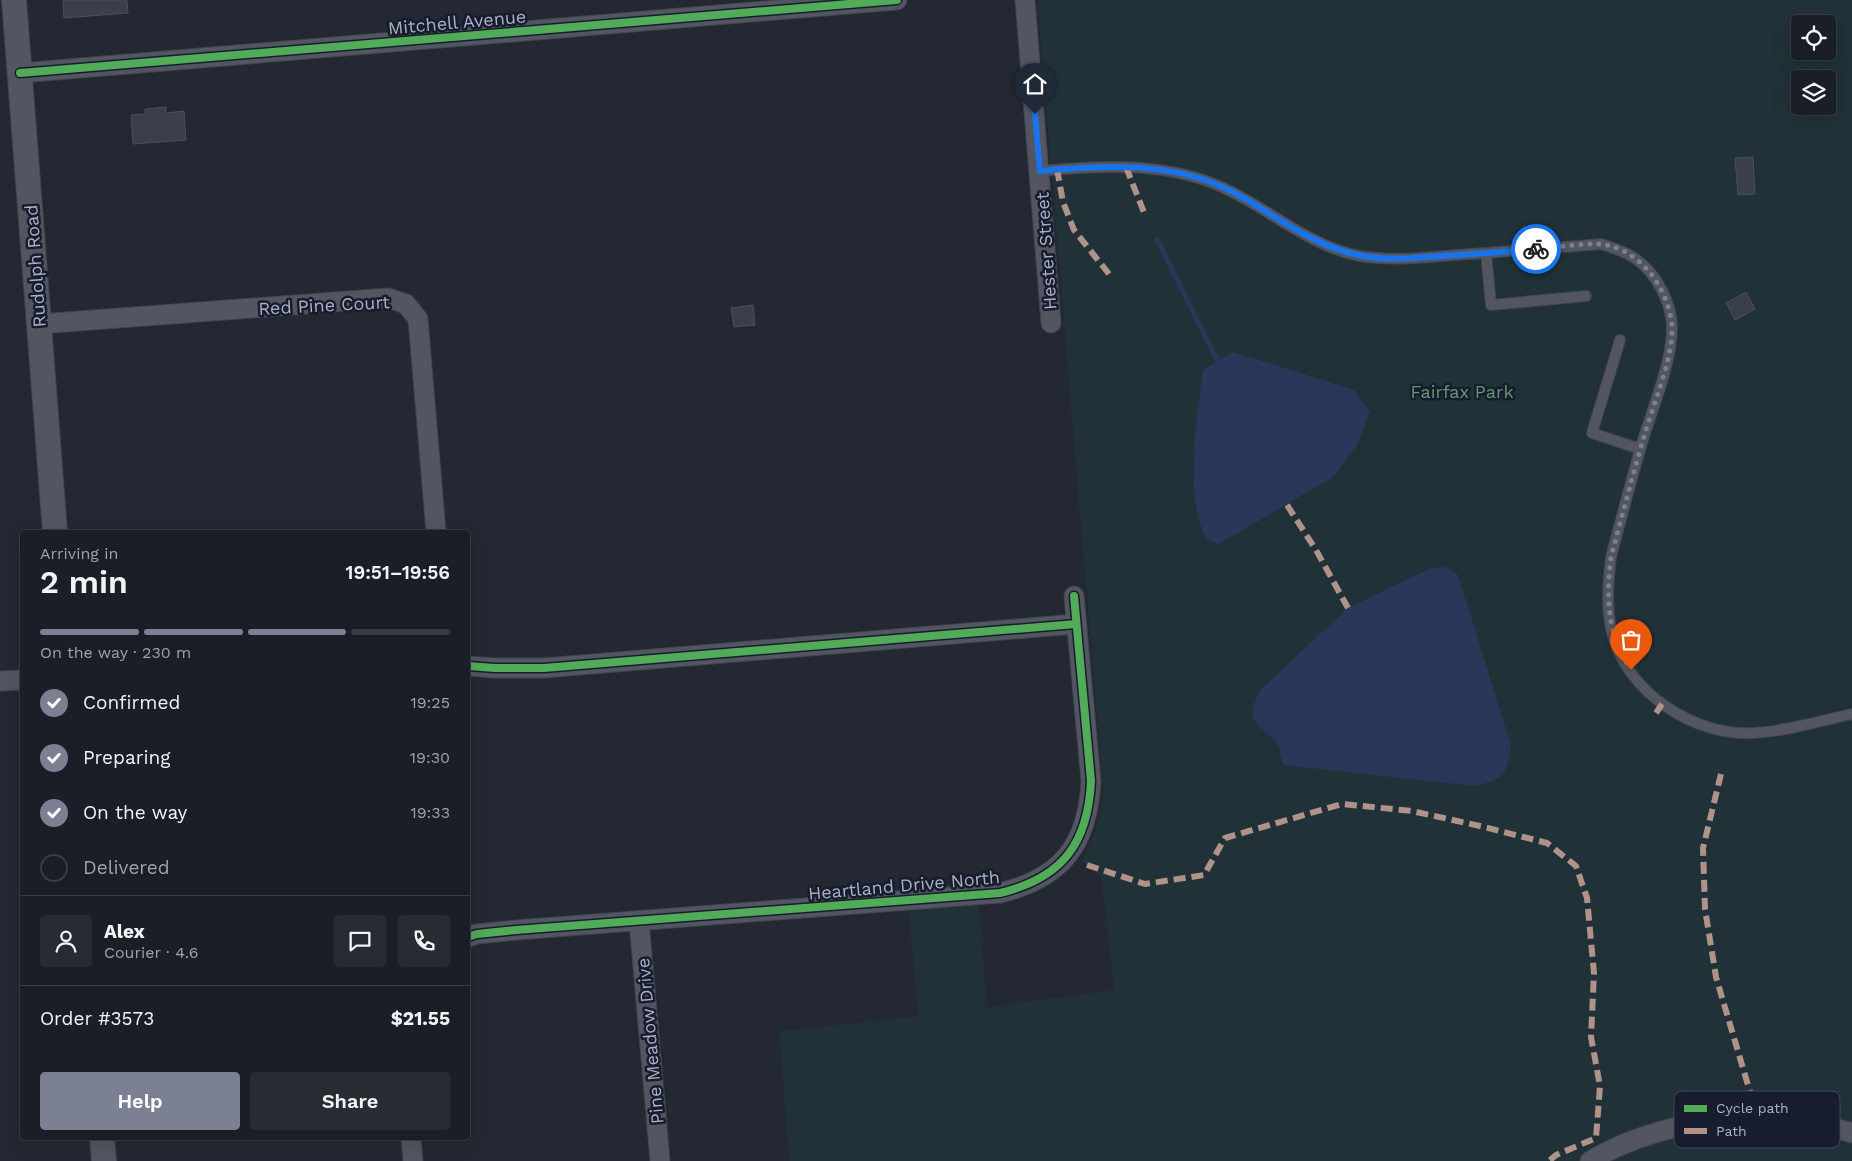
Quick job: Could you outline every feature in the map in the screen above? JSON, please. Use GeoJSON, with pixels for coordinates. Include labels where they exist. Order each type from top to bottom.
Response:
{"type":"FeatureCollection","features":[{"type":"Feature","properties":{"kind":"street","name":"Rudolph Road"},"geometry":{"type":"LineString","coordinates":[[14,0],[55,530]]}},
{"type":"Feature","properties":{"kind":"street","name":"Mitchell Avenue"},"geometry":{"type":"LineString","coordinates":[[20,73],[897,0]]}},
{"type":"Feature","properties":{"kind":"street","name":"Hester Street"},"geometry":{"type":"LineString","coordinates":[[1025,0],[1051,323]]}},
{"type":"Feature","properties":{"kind":"street","name":"Red Pine Court"},"geometry":{"type":"LineString","coordinates":[[39,324],[388,298],[406,304],[418,319],[436,530]]}},
{"type":"Feature","properties":{"kind":"street","name":"Heartland Drive North"},"geometry":{"type":"LineString","coordinates":[[470,936],[477,934],[639,920],[1000,893],[1024,887],[1044,877],[1060,864],[1073,849],[1083,829],[1090,805],[1091,781],[1074,596]]}},
{"type":"Feature","properties":{"kind":"street"},"geometry":{"type":"LineString","coordinates":[[470,666],[544,668],[1076,624]]}},
{"type":"Feature","properties":{"kind":"street"},"geometry":{"type":"LineString","coordinates":[[0,681],[20,680]]}},
{"type":"Feature","properties":{"kind":"street","name":"Pine Meadow Drive"},"geometry":{"type":"LineString","coordinates":[[639,920],[660,1161]]}},
{"type":"Feature","properties":{"kind":"street"},"geometry":{"type":"LineString","coordinates":[[1590,1161],[1650,1136],[1674,1129]]}},
{"type":"Feature","properties":{"kind":"street"},"geometry":{"type":"LineString","coordinates":[[102,1140],[104,1161]]}},
{"type":"Feature","properties":{"kind":"street"},"geometry":{"type":"LineString","coordinates":[[411,1140],[413,1161]]}},
{"type":"Feature","properties":{"kind":"lane"},"geometry":{"type":"LineString","coordinates":[[1040,171],[1126,167],[1182,173],[1206,180],[1232,192],[1296,230],[1326,245],[1358,256],[1394,259],[1600,244],[1620,250],[1637,260],[1652,275],[1668,307],[1672,327],[1666,363],[1640,449],[1611,557],[1608,608],[1613,635],[1623,659],[1638,682],[1662,704],[1691,722],[1722,732],[1754,734],[1852,714]]}},
{"type":"Feature","properties":{"kind":"lane"},"geometry":{"type":"LineString","coordinates":[[1486,253],[1491,304],[1586,296]]}},
{"type":"Feature","properties":{"kind":"lane"},"geometry":{"type":"LineString","coordinates":[[1620,340],[1592,433],[1640,449]]}},
{"type":"Feature","properties":{"kind":"green space","name":"Fairfax Park"},"geometry":{"type":"Polygon","coordinates":[[[1037,0],[1852,0],[1852,1161],[789,1161],[779,1031],[918,1016],[908,901],[978,896],[987,1007],[1114,990],[1101,876],[1081,860],[1096,826],[1101,809],[1103,790],[1037,0]]]}},
{"type":"Feature","properties":{"kind":"water"},"geometry":{"type":"Polygon","coordinates":[[[1233,352],[1354,390],[1370,411],[1357,446],[1333,477],[1219,544],[1206,539],[1199,520],[1193,478],[1195,433],[1203,370],[1233,352]]]}},
{"type":"Feature","properties":{"kind":"water"},"geometry":{"type":"Polygon","coordinates":[[[1446,567],[1458,575],[1511,745],[1508,763],[1502,774],[1492,781],[1474,786],[1283,765],[1276,742],[1259,726],[1253,716],[1259,691],[1348,608],[1431,568],[1446,567]]]}},
{"type":"Feature","properties":{"kind":"building"},"geometry":{"type":"Polygon","coordinates":[[[63,0],[127,0],[128,13],[64,18],[63,0]]]}},
{"type":"Feature","properties":{"kind":"building"},"geometry":{"type":"Polygon","coordinates":[[[166,107],[166,113],[184,111],[186,140],[133,144],[131,115],[145,114],[145,109],[166,107]]]}},
{"type":"Feature","properties":{"kind":"building"},"geometry":{"type":"Polygon","coordinates":[[[1753,157],[1755,194],[1738,195],[1735,158],[1753,157]]]}},
{"type":"Feature","properties":{"kind":"building"},"geometry":{"type":"Polygon","coordinates":[[[1746,292],[1755,309],[1735,320],[1726,303],[1746,292]]]}},
{"type":"Feature","properties":{"kind":"building"},"geometry":{"type":"Polygon","coordinates":[[[753,305],[755,325],[734,327],[731,308],[753,305]]]}},
{"type":"Feature","properties":{"kind":"waterway"},"geometry":{"type":"LineString","coordinates":[[1157,239],[1220,366]]}},
{"type":"Feature","properties":{"kind":"marked path"},"geometry":{"type":"LineString","coordinates":[[1126,167],[1145,215]]}},
{"type":"Feature","properties":{"kind":"marked path"},"geometry":{"type":"LineString","coordinates":[[1057,169],[1063,202],[1074,230],[1109,274]]}},
{"type":"Feature","properties":{"kind":"marked path"},"geometry":{"type":"LineString","coordinates":[[1287,505],[1316,550],[1348,608]]}},
{"type":"Feature","properties":{"kind":"marked path"},"geometry":{"type":"LineString","coordinates":[[1656,713],[1662,704]]}},
{"type":"Feature","properties":{"kind":"marked path"},"geometry":{"type":"LineString","coordinates":[[1721,774],[1703,848],[1705,909],[1716,977],[1750,1091]]}},
{"type":"Feature","properties":{"kind":"marked path"},"geometry":{"type":"LineString","coordinates":[[1087,865],[1145,884],[1204,875],[1225,838],[1342,804],[1412,811],[1547,843],[1576,866],[1587,898],[1594,973],[1591,1037],[1600,1086],[1596,1138],[1556,1155],[1549,1161]]}},
{"type":"Feature","properties":{"kind":"cycle path"},"geometry":{"type":"LineString","coordinates":[[20,73],[897,0]]}},
{"type":"Feature","properties":{"kind":"cycle path"},"geometry":{"type":"LineString","coordinates":[[470,936],[516,930],[1000,893],[1040,878],[1055,868],[1068,855],[1084,823],[1089,803],[1091,781],[1074,596]]}},
{"type":"Feature","properties":{"kind":"cycle path"},"geometry":{"type":"LineString","coordinates":[[470,666],[544,668],[1076,624]]}},
{"type":"Feature","properties":{"kind":"way so far"},"geometry":{"type":"LineString","coordinates":[[1536,249],[1600,244],[1620,250],[1637,260],[1652,275],[1661,289],[1668,307],[1672,327],[1670,346],[1611,557],[1608,583],[1608,608],[1613,635],[1623,659],[1631,670]]}},
{"type":"Feature","properties":{"kind":"route"},"geometry":{"type":"LineString","coordinates":[[1035,114],[1040,171],[1126,167],[1153,168],[1182,173],[1206,180],[1232,192],[1296,230],[1326,245],[1358,256],[1394,259],[1536,249]]}}]}
